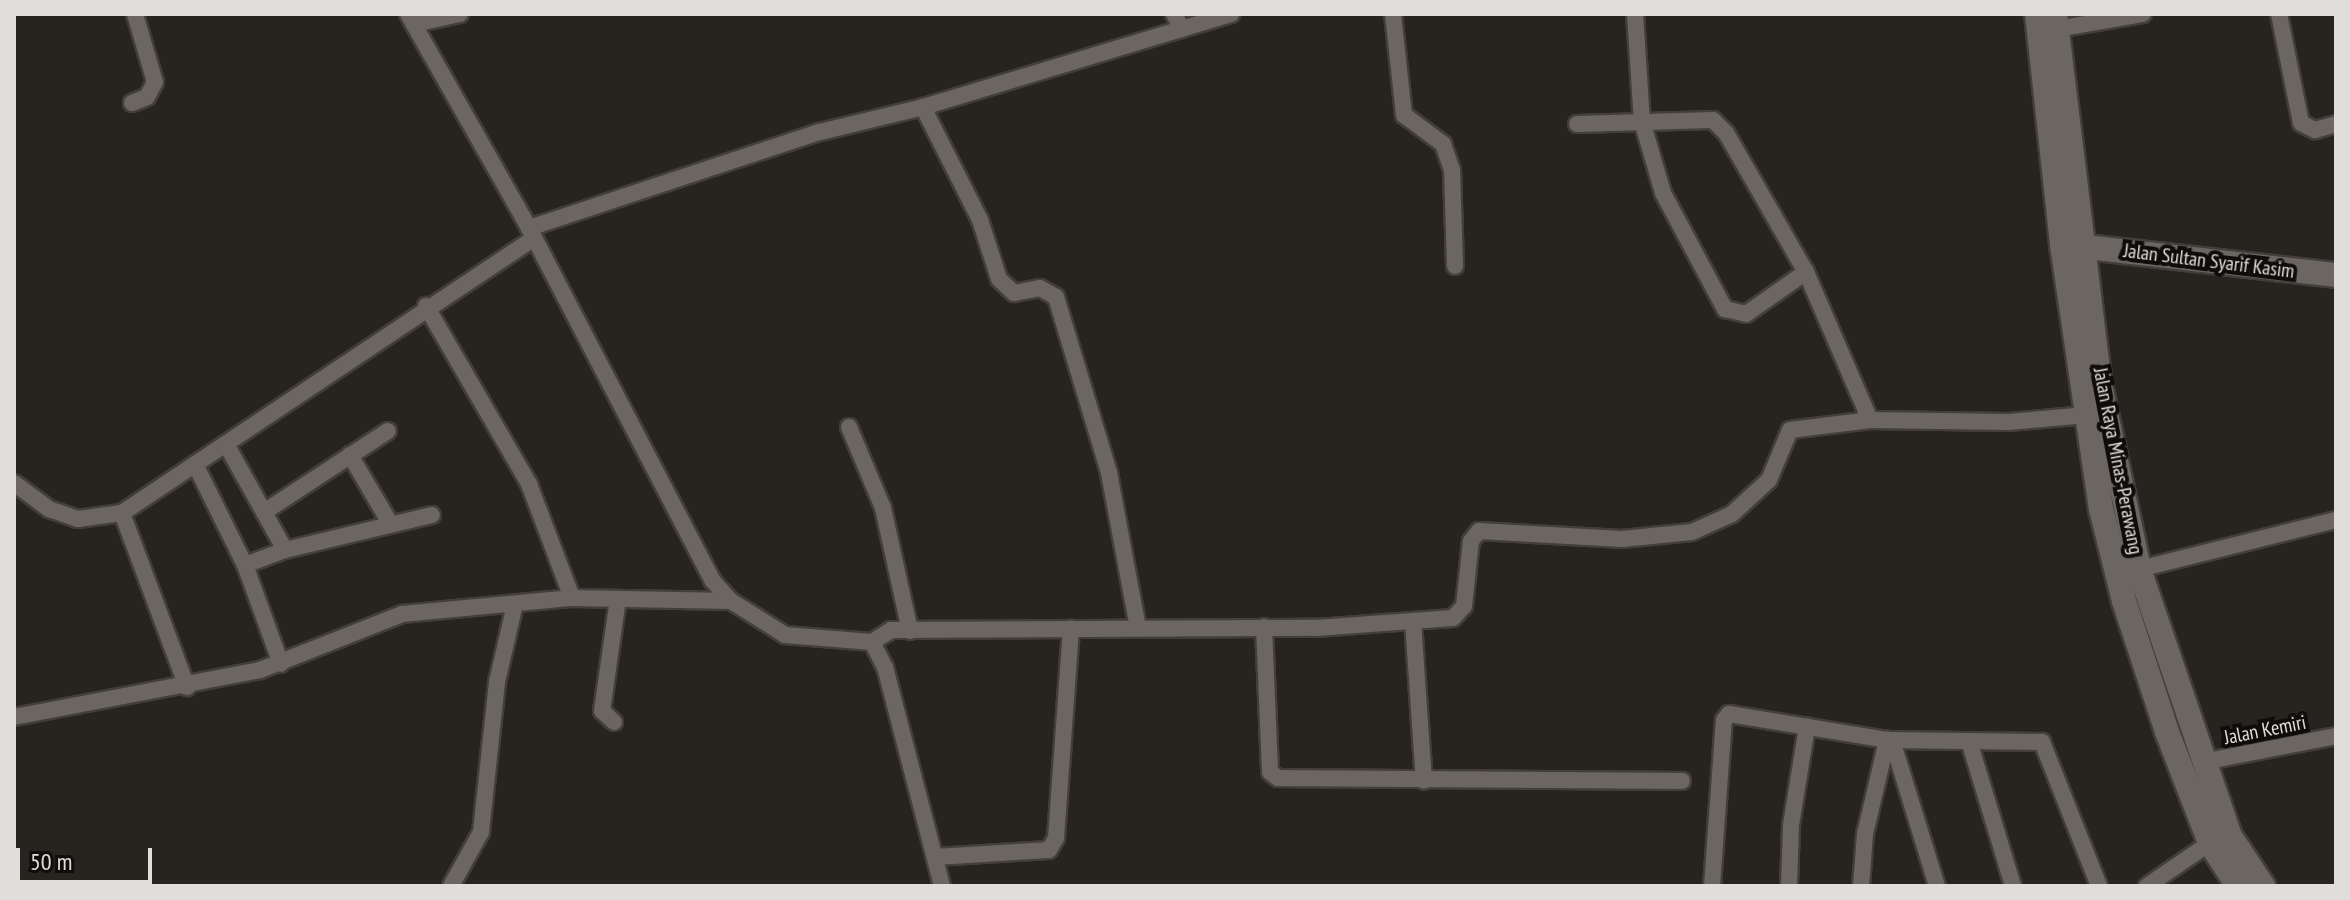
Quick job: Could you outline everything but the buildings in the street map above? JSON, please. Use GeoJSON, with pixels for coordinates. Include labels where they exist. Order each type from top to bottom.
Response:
{"type":"FeatureCollection","features":[{"type":"Feature","properties":{"kind":"main road","name":"Jalan Raya Minas-Perawang"},"geometry":{"type":"LineString","coordinates":[[2037,14],[2072,245],[2139,569],[2202,762],[2230,836],[2263,886]]}},
{"type":"Feature","properties":{"kind":"main road","name":"Jalan Raya Minas-Perawang"},"geometry":{"type":"LineString","coordinates":[[2056,22],[2087,415],[2101,509],[2124,601],[2210,843],[2238,886]]}},
{"type":"Feature","properties":{"kind":"main road","name":"Jalan Sultan Syarif Kasim"},"geometry":{"type":"LineString","coordinates":[[2072,245],[2336,275]]}},
{"type":"Feature","properties":{"kind":"street"},"geometry":{"type":"LineString","coordinates":[[132,103],[147,97],[155,82],[135,14]]}},
{"type":"Feature","properties":{"kind":"street"},"geometry":{"type":"LineString","coordinates":[[460,14],[411,19],[531,233],[712,580],[731,601],[785,635],[872,642],[891,630],[1264,627],[1453,618],[1464,606],[1471,541],[1479,531],[1622,539],[1692,532],[1732,514],[1769,480],[1790,430],[1870,420],[2009,422],[2087,415]]}},
{"type":"Feature","properties":{"kind":"street"},"geometry":{"type":"LineString","coordinates":[[14,483],[49,509],[78,519],[122,513],[531,233],[820,132],[923,107],[1178,21],[1231,14]]}},
{"type":"Feature","properties":{"kind":"street"},"geometry":{"type":"LineString","coordinates":[[1393,14],[1404,115],[1443,144],[1452,170],[1455,266]]}},
{"type":"Feature","properties":{"kind":"street"},"geometry":{"type":"LineString","coordinates":[[1635,14],[1642,121],[1663,193],[1725,309],[1746,314],[1806,272]]}},
{"type":"Feature","properties":{"kind":"street"},"geometry":{"type":"LineString","coordinates":[[2056,22],[2143,14]]}},
{"type":"Feature","properties":{"kind":"street"},"geometry":{"type":"LineString","coordinates":[[2279,14],[2301,123],[2315,130],[2336,124]]}},
{"type":"Feature","properties":{"kind":"street"},"geometry":{"type":"LineString","coordinates":[[923,107],[980,220],[999,279],[1014,293],[1040,288],[1056,297],[1109,473],[1138,628]]}},
{"type":"Feature","properties":{"kind":"street"},"geometry":{"type":"LineString","coordinates":[[1577,124],[1705,117],[1721,126],[1806,272],[1870,420]]}},
{"type":"Feature","properties":{"kind":"street"},"geometry":{"type":"LineString","coordinates":[[426,306],[529,484],[572,598]]}},
{"type":"Feature","properties":{"kind":"street"},"geometry":{"type":"LineString","coordinates":[[849,427],[883,508],[910,631]]}},
{"type":"Feature","properties":{"kind":"street"},"geometry":{"type":"LineString","coordinates":[[264,512],[388,431]]}},
{"type":"Feature","properties":{"kind":"street"},"geometry":{"type":"LineString","coordinates":[[226,444],[285,550]]}},
{"type":"Feature","properties":{"kind":"street"},"geometry":{"type":"LineString","coordinates":[[350,455],[391,525]]}},
{"type":"Feature","properties":{"kind":"street"},"geometry":{"type":"LineString","coordinates":[[195,464],[245,565],[281,664]]}},
{"type":"Feature","properties":{"kind":"street"},"geometry":{"type":"LineString","coordinates":[[122,513],[187,687]]}},
{"type":"Feature","properties":{"kind":"street"},"geometry":{"type":"LineString","coordinates":[[245,565],[285,550],[432,515]]}},
{"type":"Feature","properties":{"kind":"street"},"geometry":{"type":"LineString","coordinates":[[2139,569],[2336,520]]}},
{"type":"Feature","properties":{"kind":"street"},"geometry":{"type":"LineString","coordinates":[[14,717],[187,687],[281,664],[377,620],[572,598],[731,601]]}},
{"type":"Feature","properties":{"kind":"street"},"geometry":{"type":"LineString","coordinates":[[614,722],[602,711],[618,599]]}},
{"type":"Feature","properties":{"kind":"street"},"geometry":{"type":"LineString","coordinates":[[451,886],[481,832],[497,682],[515,604]]}},
{"type":"Feature","properties":{"kind":"street"},"geometry":{"type":"LineString","coordinates":[[1413,621],[1424,781]]}},
{"type":"Feature","properties":{"kind":"street"},"geometry":{"type":"LineString","coordinates":[[1264,627],[1270,772],[1288,782],[1682,781]]}},
{"type":"Feature","properties":{"kind":"street"},"geometry":{"type":"LineString","coordinates":[[935,857],[1049,850],[1056,838],[1071,629]]}},
{"type":"Feature","properties":{"kind":"street"},"geometry":{"type":"LineString","coordinates":[[872,642],[885,667],[942,886]]}},
{"type":"Feature","properties":{"kind":"street"},"geometry":{"type":"LineString","coordinates":[[1712,886],[1724,717],[1729,714],[1890,740],[2042,742],[2099,886]]}},
{"type":"Feature","properties":{"kind":"street"},"geometry":{"type":"LineString","coordinates":[[1789,886],[1791,825],[1807,726]]}},
{"type":"Feature","properties":{"kind":"street","name":"Jalan Kemiri"},"geometry":{"type":"LineString","coordinates":[[2202,762],[2336,736]]}},
{"type":"Feature","properties":{"kind":"street"},"geometry":{"type":"LineString","coordinates":[[1861,886],[1865,834],[1890,740]]}},
{"type":"Feature","properties":{"kind":"street"},"geometry":{"type":"LineString","coordinates":[[1890,740],[1937,886]]}},
{"type":"Feature","properties":{"kind":"street"},"geometry":{"type":"LineString","coordinates":[[1969,741],[2013,886]]}},
{"type":"Feature","properties":{"kind":"street"},"geometry":{"type":"LineString","coordinates":[[2147,886],[2210,843]]}}]}
